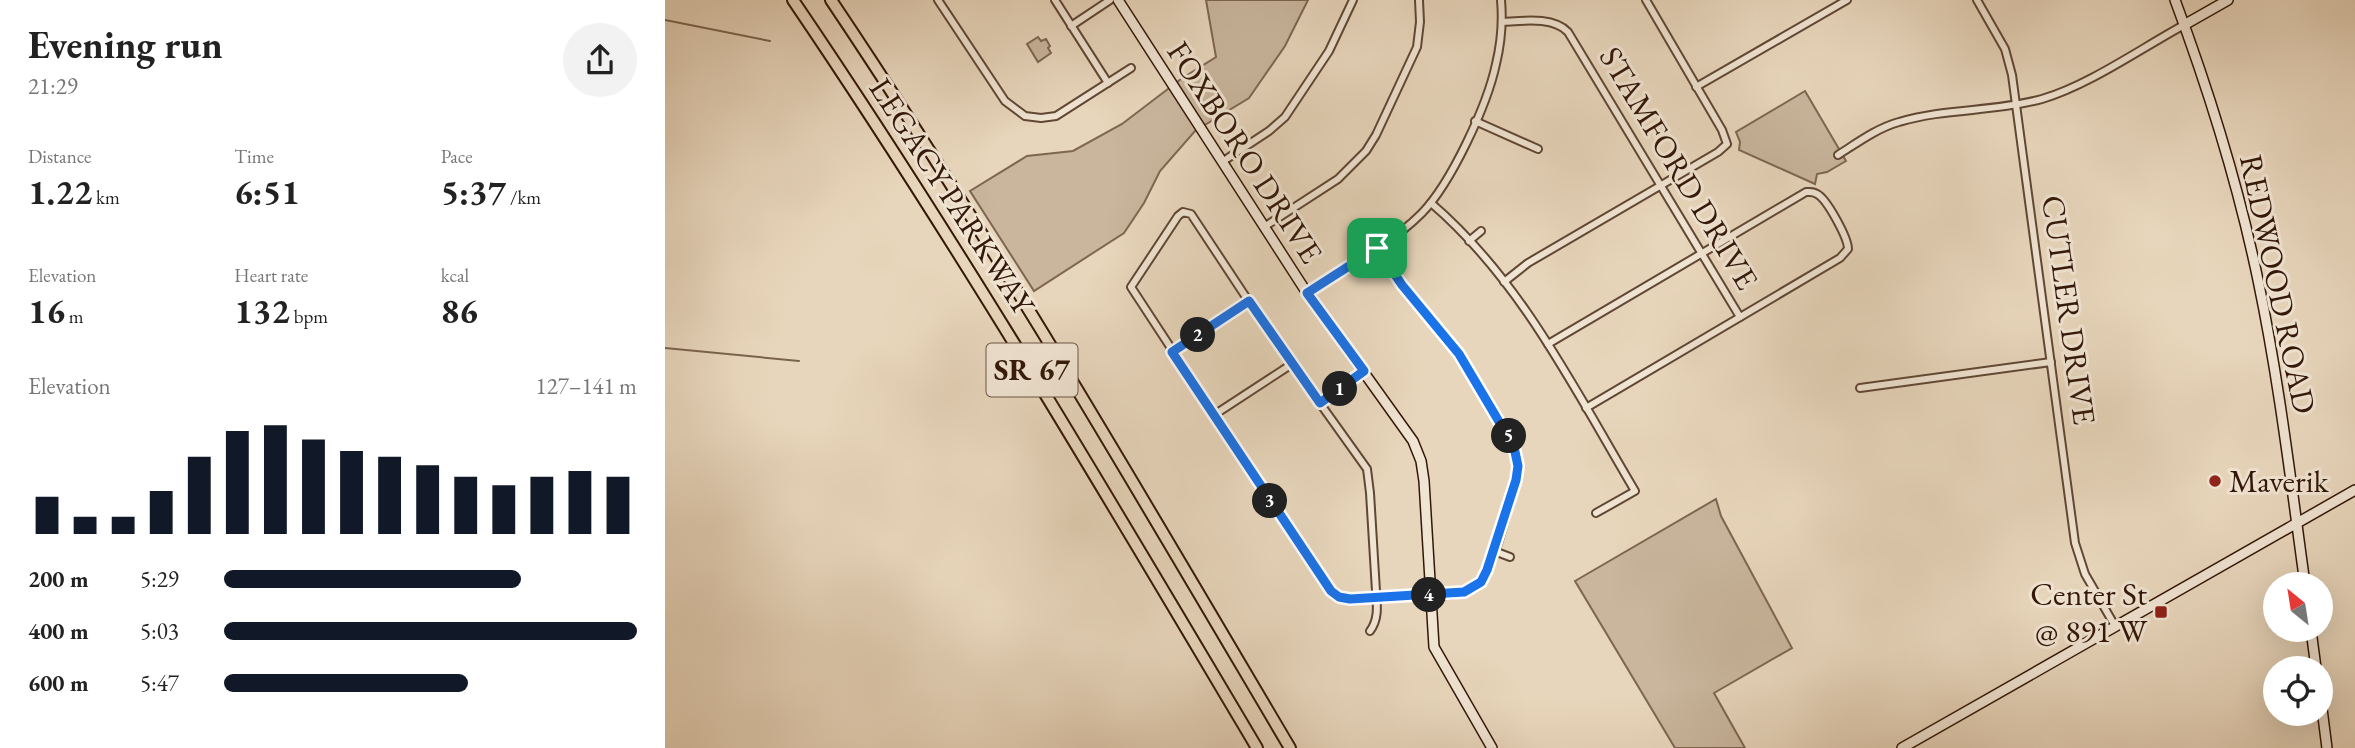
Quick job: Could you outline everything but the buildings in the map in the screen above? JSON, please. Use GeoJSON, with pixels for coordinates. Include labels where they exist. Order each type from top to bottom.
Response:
{"type":"FeatureCollection","features":[{"type":"Feature","properties":{"kind":"highway","name":"LEGACY PARKWAY"},"geometry":{"type":"LineString","coordinates":[[793,0],[863,103],[1044,389],[1257,748]]}},
{"type":"Feature","properties":{"kind":"highway","name":"LEGACY PARKWAY"},"geometry":{"type":"LineString","coordinates":[[831,0],[886,82],[1031,313],[1290,748]]}},
{"type":"Feature","properties":{"kind":"street"},"geometry":{"type":"LineString","coordinates":[[938,0],[1005,101],[1020,114],[1035,118],[1056,116],[1131,68]]}},
{"type":"Feature","properties":{"kind":"street"},"geometry":{"type":"LineString","coordinates":[[1055,0],[1108,83]]}},
{"type":"Feature","properties":{"kind":"street"},"geometry":{"type":"LineString","coordinates":[[1071,26],[1110,0]]}},
{"type":"Feature","properties":{"kind":"street","name":"FOXBORO DRIVE"},"geometry":{"type":"LineString","coordinates":[[1118,0],[1307,293],[1405,429],[1419,455],[1424,481],[1434,647],[1492,748]]}},
{"type":"Feature","properties":{"kind":"street"},"geometry":{"type":"LineString","coordinates":[[1222,162],[1275,127],[1285,117],[1329,51],[1353,0]]}},
{"type":"Feature","properties":{"kind":"street"},"geometry":{"type":"LineString","coordinates":[[1264,227],[1338,179],[1366,151],[1416,47],[1420,22],[1419,0]]}},
{"type":"Feature","properties":{"kind":"street"},"geometry":{"type":"LineString","coordinates":[[1307,293],[1377,248],[1411,223],[1431,203],[1452,170],[1496,67],[1502,22],[1501,0]]}},
{"type":"Feature","properties":{"kind":"street"},"geometry":{"type":"LineString","coordinates":[[1504,282],[1528,263],[1718,152],[1727,144],[1646,0]]}},
{"type":"Feature","properties":{"kind":"street"},"geometry":{"type":"LineString","coordinates":[[1696,87],[1847,0]]}},
{"type":"Feature","properties":{"kind":"street","name":"CUTLER DRIVE"},"geometry":{"type":"LineString","coordinates":[[1977,0],[2008,57],[2075,543],[2082,567],[2115,626]]}},
{"type":"Feature","properties":{"kind":"street","name":"REDWOOD ROAD"},"geometry":{"type":"LineString","coordinates":[[2175,0],[2203,76],[2232,172],[2258,280],[2277,385],[2303,572]]}},
{"type":"Feature","properties":{"kind":"street"},"geometry":{"type":"LineString","coordinates":[[1838,155],[1901,121],[2016,105],[2053,96],[2078,85],[2228,0]]}},
{"type":"Feature","properties":{"kind":"street","name":"STAMFORD DRIVE"},"geometry":{"type":"LineString","coordinates":[[1502,22],[1552,23],[1565,28],[1740,317]]}},
{"type":"Feature","properties":{"kind":"street"},"geometry":{"type":"LineString","coordinates":[[1475,121],[1538,149]]}},
{"type":"Feature","properties":{"kind":"street"},"geometry":{"type":"LineString","coordinates":[[1548,344],[1803,194],[1813,192],[1823,199],[1846,237],[1848,249],[1840,258],[1585,408]]}},
{"type":"Feature","properties":{"kind":"street"},"geometry":{"type":"LineString","coordinates":[[1431,203],[1451,220],[1526,308],[1635,491],[1596,513]]}},
{"type":"Feature","properties":{"kind":"street"},"geometry":{"type":"LineString","coordinates":[[1370,631],[1377,617],[1376,597],[1369,474],[1193,215],[1186,212],[1178,216],[1131,287],[1327,587],[1345,598],[1376,597],[1430,595],[1459,593],[1473,588],[1484,577],[1494,551],[1516,480],[1518,466],[1514,447],[1459,354],[1402,285],[1377,248]]}},
{"type":"Feature","properties":{"kind":"street"},"geometry":{"type":"LineString","coordinates":[[1469,241],[1481,231]]}},
{"type":"Feature","properties":{"kind":"street"},"geometry":{"type":"LineString","coordinates":[[1172,352],[1249,301]]}},
{"type":"Feature","properties":{"kind":"street"},"geometry":{"type":"LineString","coordinates":[[1860,388],[2051,362]]}},
{"type":"Feature","properties":{"kind":"street"},"geometry":{"type":"LineString","coordinates":[[1214,415],[1292,364]]}},
{"type":"Feature","properties":{"kind":"street"},"geometry":{"type":"LineString","coordinates":[[1320,403],[1364,371]]}},
{"type":"Feature","properties":{"kind":"street"},"geometry":{"type":"LineString","coordinates":[[1902,748],[2355,490]]}},
{"type":"Feature","properties":{"kind":"street"},"geometry":{"type":"LineString","coordinates":[[1494,551],[1510,557]]}},
{"type":"Feature","properties":{"kind":"street"},"geometry":{"type":"LineString","coordinates":[[2324,726],[2327,748]]}},
{"type":"Feature","properties":{"kind":"shaded area"},"geometry":{"type":"Polygon","coordinates":[[[1206,0],[1308,0],[1285,46],[1249,98],[1195,131],[1160,171],[1144,203],[1124,233],[1034,291],[970,191],[1027,156],[1073,151],[1122,124],[1181,79],[1216,57],[1206,0]]]}},
{"type":"Feature","properties":{"kind":"shaded area"},"geometry":{"type":"Polygon","coordinates":[[[1038,37],[1041,41],[1046,39],[1051,53],[1038,62],[1027,44],[1038,37]]]}},
{"type":"Feature","properties":{"kind":"shaded area"},"geometry":{"type":"Polygon","coordinates":[[[1805,91],[1846,161],[1827,172],[1817,174],[1815,184],[1739,150],[1740,142],[1736,132],[1805,91]]]}},
{"type":"Feature","properties":{"kind":"shaded area"},"geometry":{"type":"Polygon","coordinates":[[[1716,499],[1721,516],[1792,648],[1714,693],[1745,748],[1675,748],[1575,581],[1716,499]]]}},
{"type":"Feature","properties":{"kind":"waterway"},"geometry":{"type":"LineString","coordinates":[[665,20],[770,41]]}},
{"type":"Feature","properties":{"kind":"waterway"},"geometry":{"type":"LineString","coordinates":[[665,348],[799,361]]}},
{"type":"Feature","properties":{"kind":"place","name":"Maverik"},"geometry":{"type":"Point","coordinates":[2215,481]}},
{"type":"Feature","properties":{"kind":"place","name":"Center St @ 891 W"},"geometry":{"type":"Point","coordinates":[2161,612]}},
{"type":"Feature","properties":{"kind":"route"},"geometry":{"type":"LineString","coordinates":[[1377,248],[1402,285],[1459,354],[1509,435],[1516,453],[1516,480],[1487,570],[1481,582],[1464,592],[1350,599],[1339,597],[1331,591],[1321,580],[1172,352],[1249,301],[1320,403],[1364,371],[1307,293],[1377,248]]}}]}
